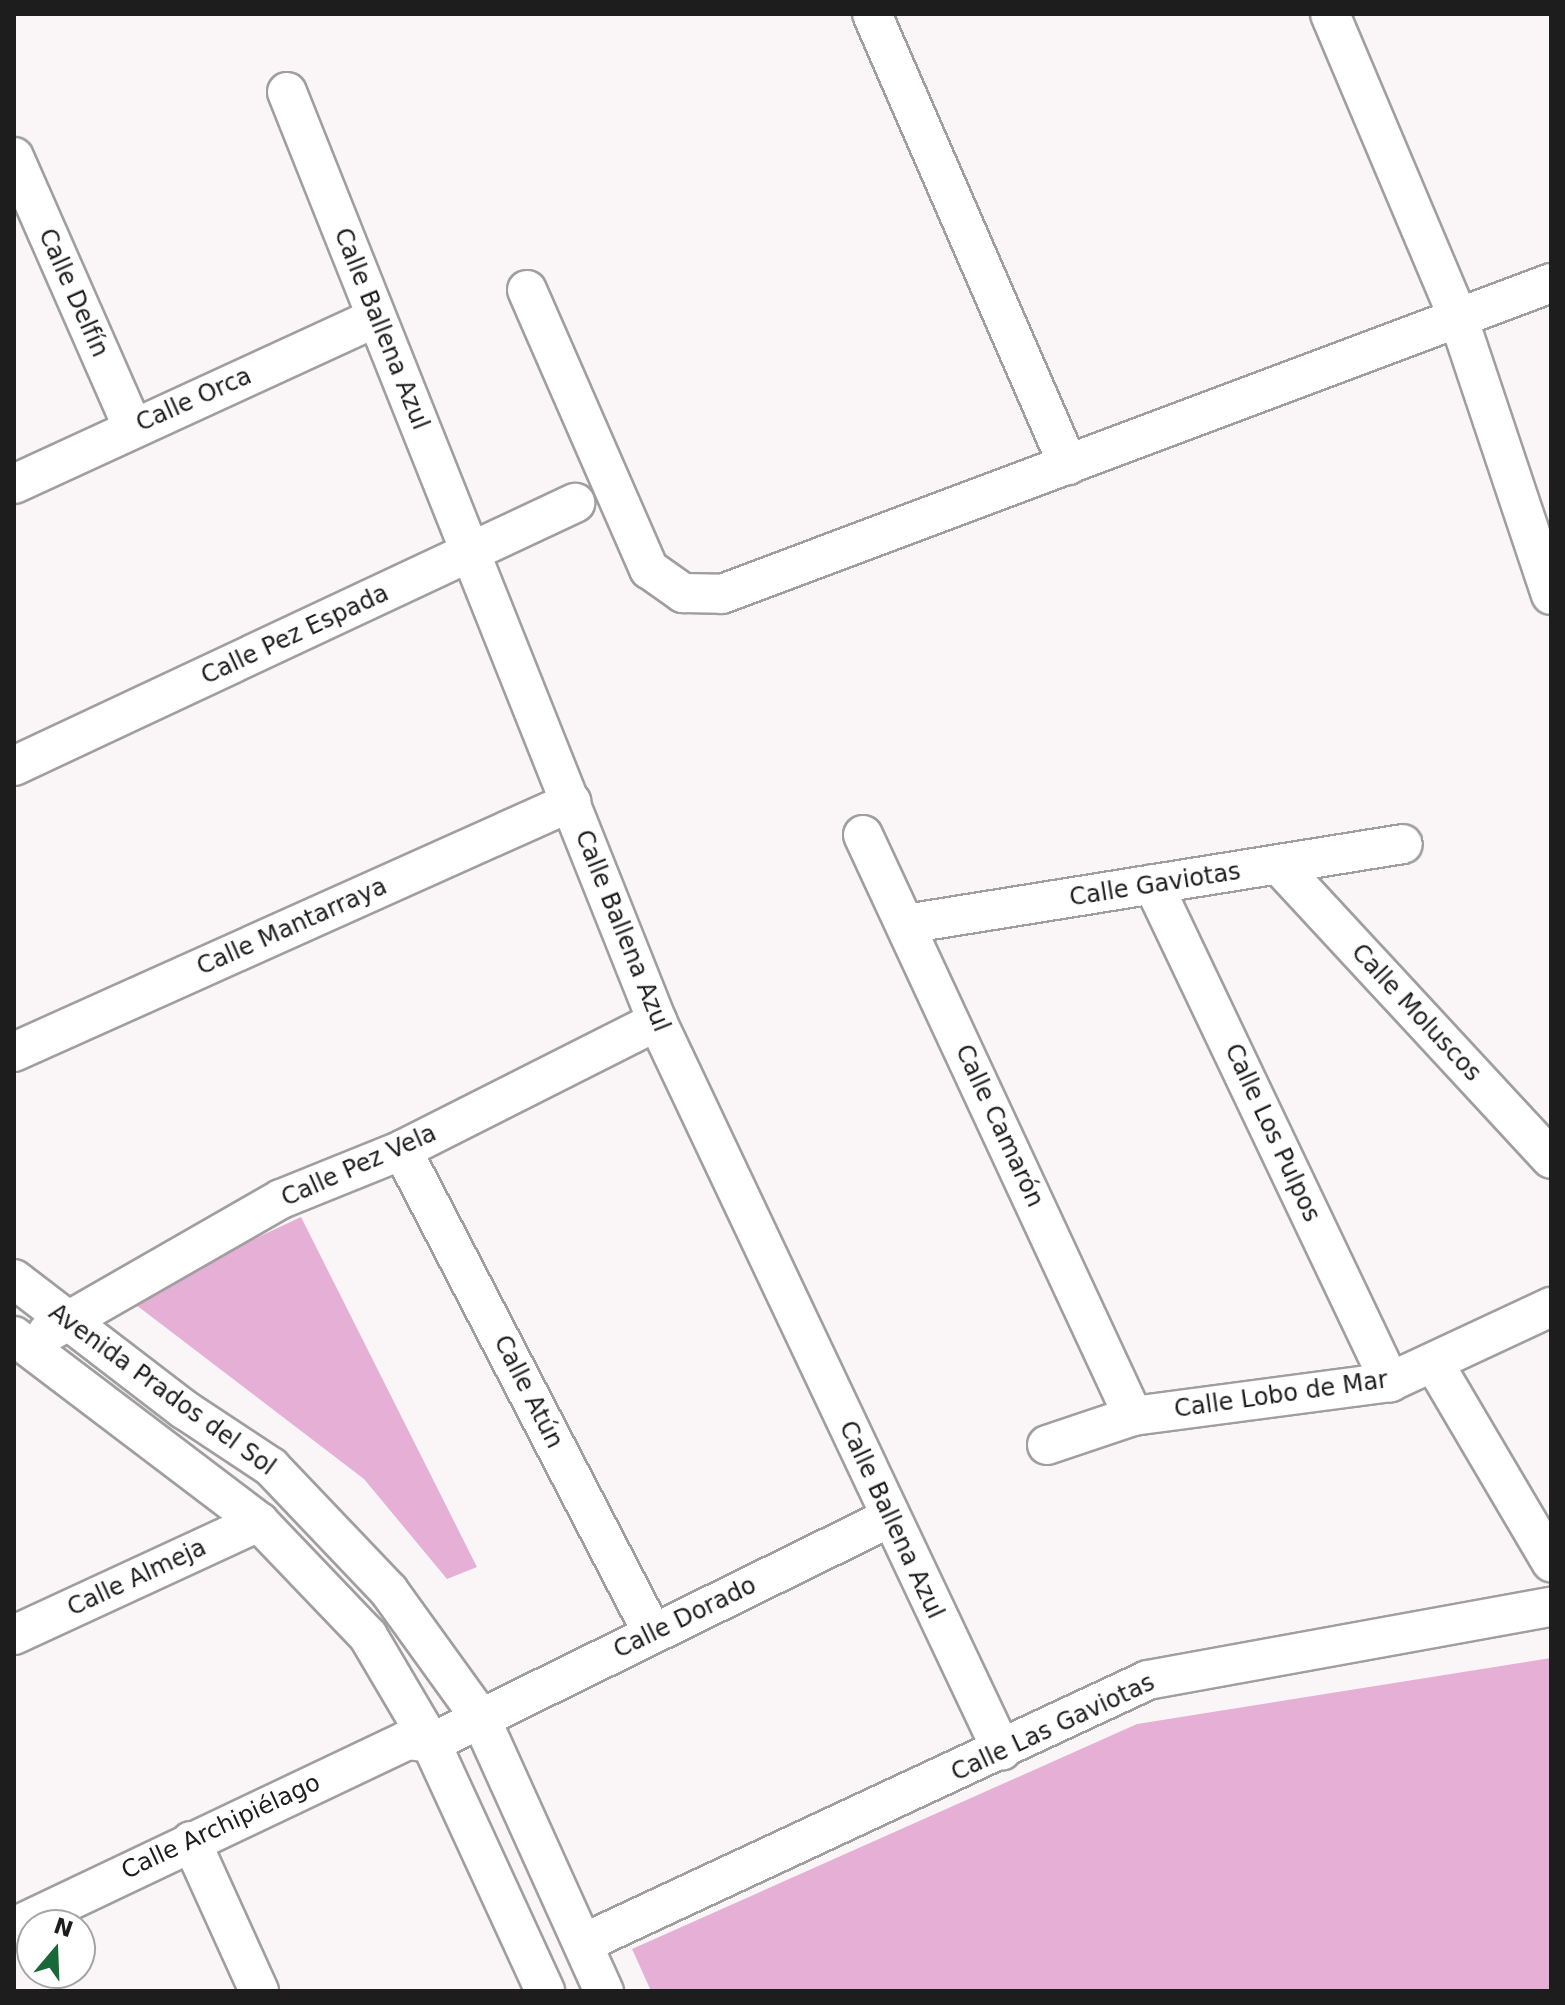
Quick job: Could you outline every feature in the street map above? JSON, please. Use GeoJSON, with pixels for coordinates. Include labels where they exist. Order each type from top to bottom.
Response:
{"type":"FeatureCollection","features":[{"type":"Feature","properties":{"kind":"street"},"geometry":{"type":"LineString","coordinates":[[872,14],[1068,465]]}},
{"type":"Feature","properties":{"kind":"street"},"geometry":{"type":"LineString","coordinates":[[1330,14],[1458,317],[1551,595]]}},
{"type":"Feature","properties":{"kind":"street","name":"Calle Ballena Azul"},"geometry":{"type":"LineString","coordinates":[[287,92],[657,1021],[889,1518],[1002,1751]]}},
{"type":"Feature","properties":{"kind":"street","name":"Calle Delfín"},"geometry":{"type":"LineString","coordinates":[[14,157],[133,428]]}},
{"type":"Feature","properties":{"kind":"street"},"geometry":{"type":"LineString","coordinates":[[527,290],[649,569],[683,593],[722,594],[1551,283]]}},
{"type":"Feature","properties":{"kind":"street","name":"Calle Orca"},"geometry":{"type":"LineString","coordinates":[[14,484],[375,318]]}},
{"type":"Feature","properties":{"kind":"street","name":"Calle Pez Espada"},"geometry":{"type":"LineString","coordinates":[[14,766],[575,503]]}},
{"type":"Feature","properties":{"kind":"street","name":"Calle Mantarraya"},"geometry":{"type":"LineString","coordinates":[[14,1052],[571,802]]}},
{"type":"Feature","properties":{"kind":"street","name":"Calle Camarón"},"geometry":{"type":"LineString","coordinates":[[863,835],[1133,1416]]}},
{"type":"Feature","properties":{"kind":"street","name":"Calle Gaviotas"},"geometry":{"type":"LineString","coordinates":[[906,924],[1403,844]]}},
{"type":"Feature","properties":{"kind":"street","name":"Calle Moluscos"},"geometry":{"type":"LineString","coordinates":[[1280,866],[1551,1159]]}},
{"type":"Feature","properties":{"kind":"street","name":"Calle Los Pulpos"},"geometry":{"type":"LineString","coordinates":[[1153,884],[1390,1382]]}},
{"type":"Feature","properties":{"kind":"street","name":"Calle Pez Vela"},"geometry":{"type":"LineString","coordinates":[[18,1345],[281,1199],[402,1150],[657,1021]]}},
{"type":"Feature","properties":{"kind":"street","name":"Calle Atún"},"geometry":{"type":"LineString","coordinates":[[402,1150],[653,1634]]}},
{"type":"Feature","properties":{"kind":"street","name":"Avenida Prados del Sol"},"geometry":{"type":"LineString","coordinates":[[14,1279],[66,1321],[271,1467],[389,1591],[480,1717],[604,1991]]}},
{"type":"Feature","properties":{"kind":"street","name":"Calle Lobo de Mar"},"geometry":{"type":"LineString","coordinates":[[1047,1445],[1133,1416],[1390,1382],[1435,1365],[1551,1307]]}},
{"type":"Feature","properties":{"kind":"street","name":"Avenida Prados del Sol"},"geometry":{"type":"LineString","coordinates":[[18,1345],[259,1522],[368,1636],[431,1743],[545,1991]]}},
{"type":"Feature","properties":{"kind":"street"},"geometry":{"type":"LineString","coordinates":[[1435,1365],[1551,1562]]}},
{"type":"Feature","properties":{"kind":"street","name":"Calle Dorado"},"geometry":{"type":"LineString","coordinates":[[431,1743],[889,1518]]}},
{"type":"Feature","properties":{"kind":"street","name":"Calle Almeja"},"geometry":{"type":"LineString","coordinates":[[14,1635],[259,1522]]}},
{"type":"Feature","properties":{"kind":"street","name":"Calle Las Gaviotas"},"geometry":{"type":"LineString","coordinates":[[584,1943],[1002,1751],[1148,1680],[1551,1607]]}},
{"type":"Feature","properties":{"kind":"street","name":"Calle Archipiélago"},"geometry":{"type":"LineString","coordinates":[[14,1927],[407,1740],[431,1743]]}},
{"type":"Feature","properties":{"kind":"street"},"geometry":{"type":"LineString","coordinates":[[191,1841],[259,1991]]}},
{"type":"Feature","properties":{"kind":"shaded area"},"geometry":{"type":"Polygon","coordinates":[[[301,1217],[477,1567],[447,1579],[364,1479],[127,1298],[301,1217]]]}},
{"type":"Feature","properties":{"kind":"shaded area"},"geometry":{"type":"Polygon","coordinates":[[[1551,1658],[1551,1991],[651,1991],[632,1949],[1137,1724],[1551,1658]]]}}]}
